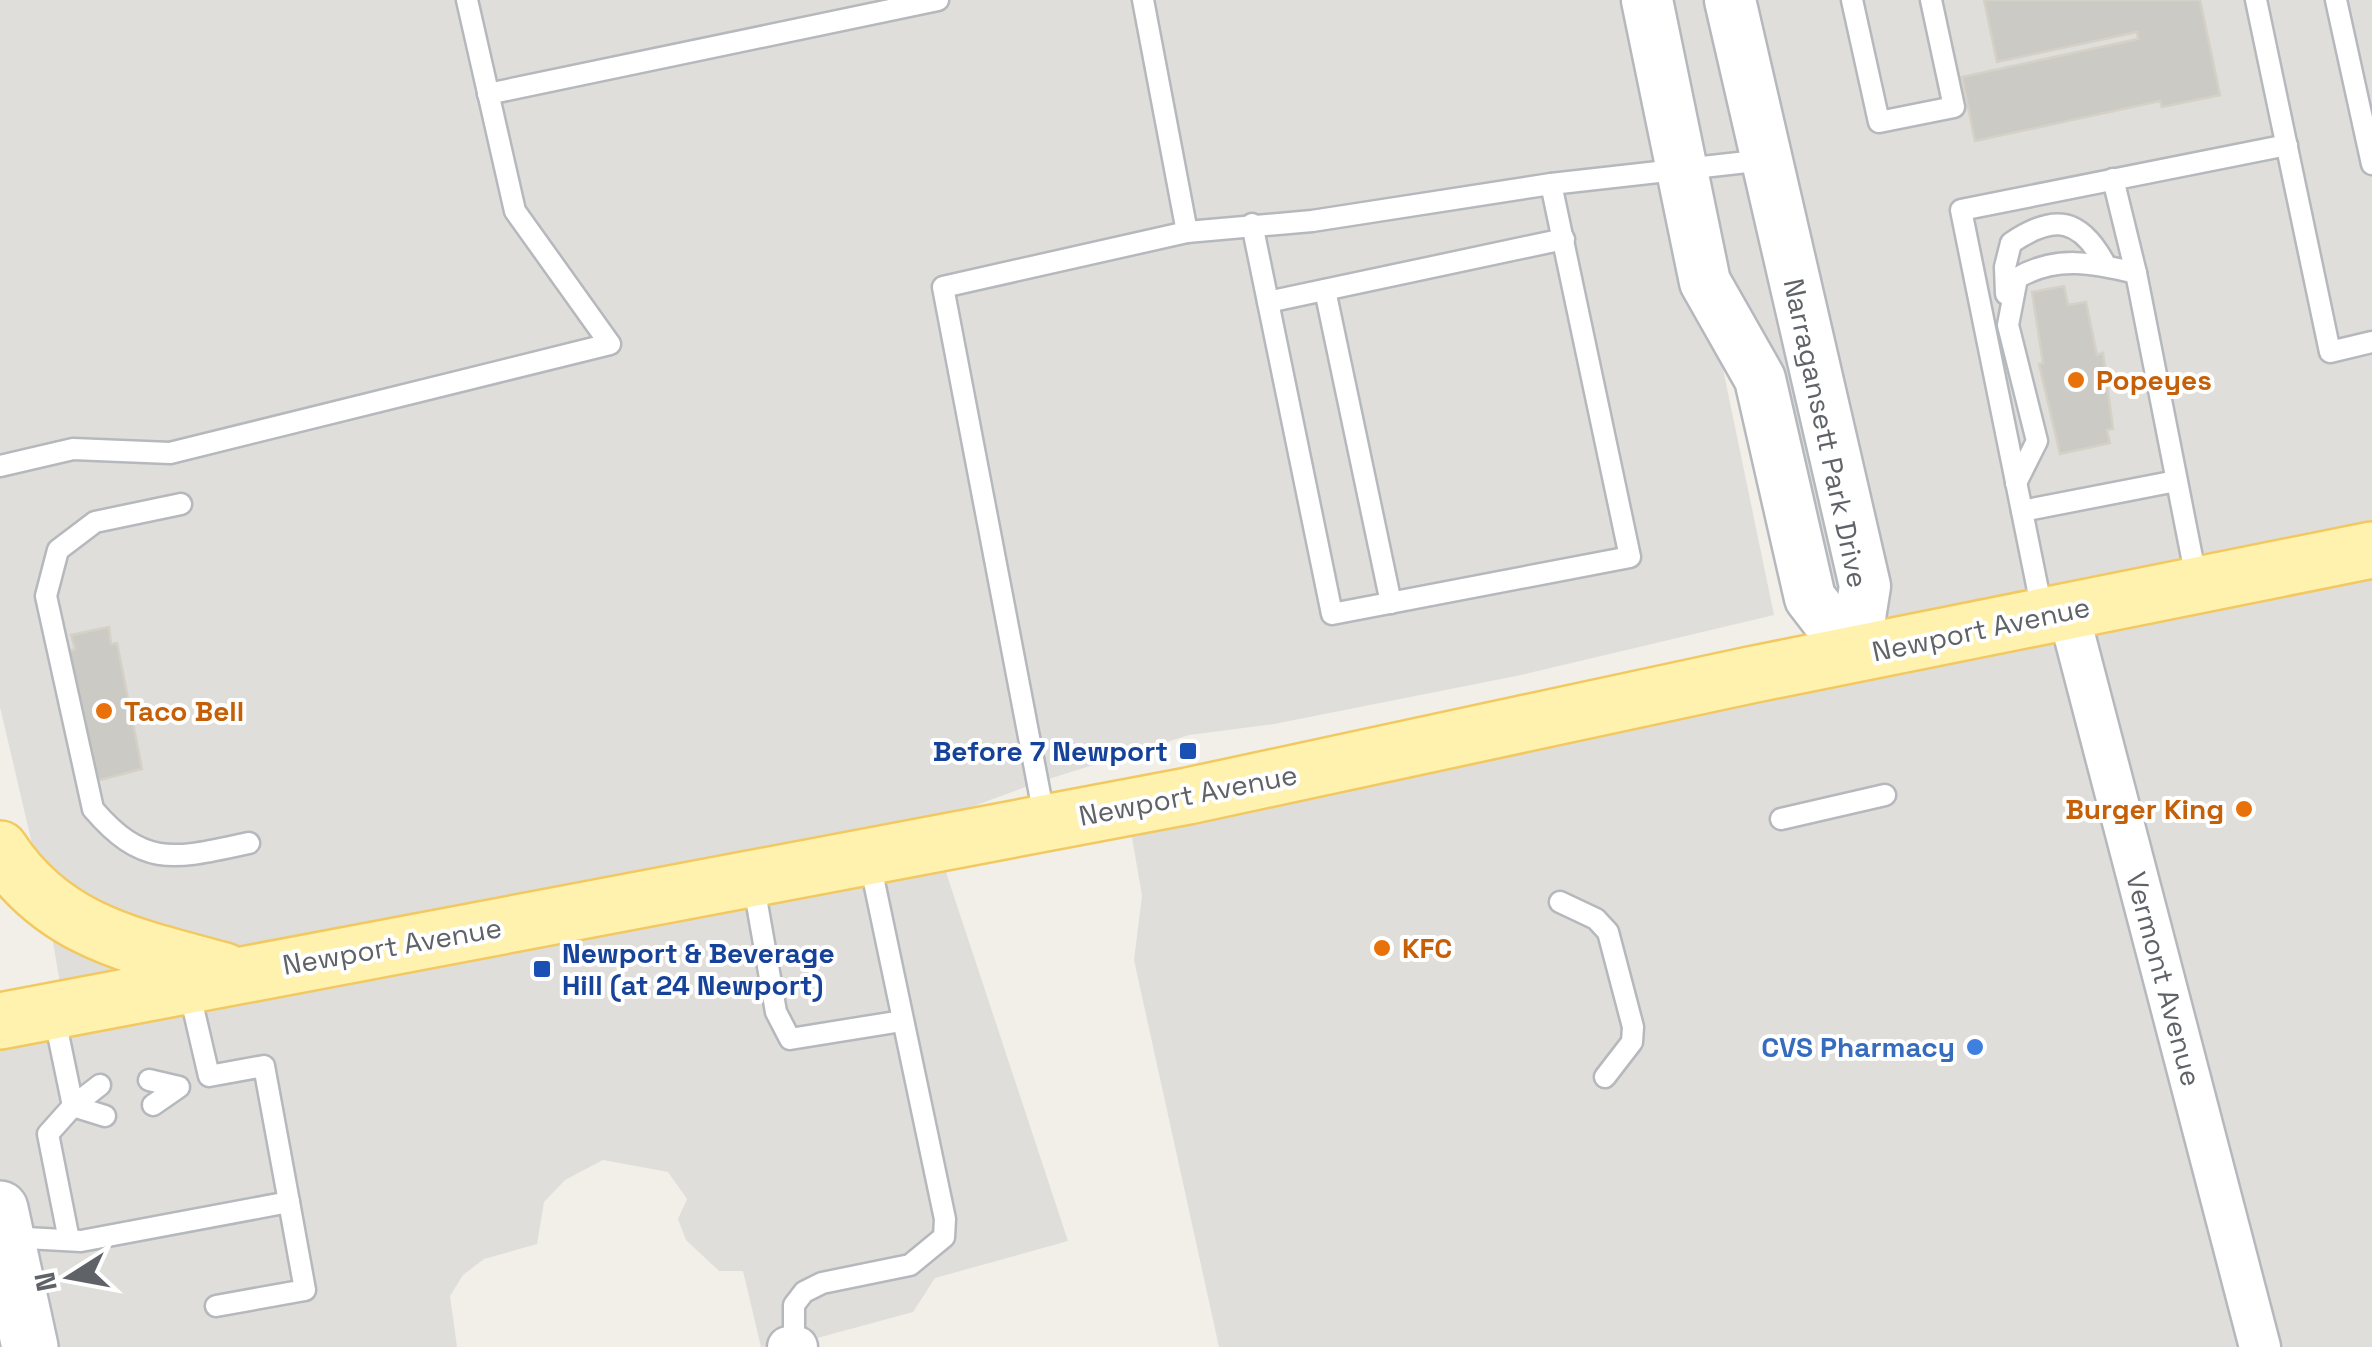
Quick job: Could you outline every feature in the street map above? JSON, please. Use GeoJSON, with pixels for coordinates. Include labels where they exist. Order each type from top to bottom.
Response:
{"type":"FeatureCollection","features":[{"type":"Feature","properties":{"kind":"main road","name":"Newport Avenue"},"geometry":{"type":"LineString","coordinates":[[0,1020],[1046,823],[2372,550]]}},
{"type":"Feature","properties":{"kind":"main road"},"geometry":{"type":"LineString","coordinates":[[0,850],[22,884],[75,924],[212,979]]}},
{"type":"Feature","properties":{"kind":"main road"},"geometry":{"type":"LineString","coordinates":[[2,1218],[30,1347]]}},
{"type":"Feature","properties":{"kind":"street","name":"Narragansett Park Drive"},"geometry":{"type":"LineString","coordinates":[[1648,0],[1705,282],[1760,379],[1810,598],[1854,655]]}},
{"type":"Feature","properties":{"kind":"street","name":"Narragansett Park Drive"},"geometry":{"type":"LineString","coordinates":[[1730,0],[1865,586],[1854,655]]}},
{"type":"Feature","properties":{"kind":"street","name":"Vermont Avenue"},"geometry":{"type":"LineString","coordinates":[[2056,614],[2260,1347]]}},
{"type":"Feature","properties":{"kind":"lane"},"geometry":{"type":"LineString","coordinates":[[0,466],[72,449],[170,453],[610,344],[514,211],[468,0]]}},
{"type":"Feature","properties":{"kind":"lane"},"geometry":{"type":"LineString","coordinates":[[488,94],[938,0]]}},
{"type":"Feature","properties":{"kind":"lane"},"geometry":{"type":"LineString","coordinates":[[1143,0],[1187,232]]}},
{"type":"Feature","properties":{"kind":"lane"},"geometry":{"type":"LineString","coordinates":[[1852,0],[1880,122],[1954,106],[1931,0]]}},
{"type":"Feature","properties":{"kind":"lane"},"geometry":{"type":"LineString","coordinates":[[2256,0],[2330,352],[2372,342]]}},
{"type":"Feature","properties":{"kind":"lane"},"geometry":{"type":"LineString","coordinates":[[2336,0],[2372,164]]}},
{"type":"Feature","properties":{"kind":"lane"},"geometry":{"type":"LineString","coordinates":[[2056,614],[2022,510],[1961,210],[2285,138]]}},
{"type":"Feature","properties":{"kind":"lane"},"geometry":{"type":"LineString","coordinates":[[1046,823],[944,287],[1187,232],[1312,221],[1551,184],[1765,160]]}},
{"type":"Feature","properties":{"kind":"lane"},"geometry":{"type":"LineString","coordinates":[[2113,179],[2136,273],[2197,585]]}},
{"type":"Feature","properties":{"kind":"lane"},"geometry":{"type":"LineString","coordinates":[[1252,224],[1332,614],[1630,557],[1551,184]]}},
{"type":"Feature","properties":{"kind":"lane"},"geometry":{"type":"LineString","coordinates":[[2016,483],[2037,441],[2008,324],[2005,267],[2011,243],[2038,224],[2063,224],[2092,240],[2106,266]]}},
{"type":"Feature","properties":{"kind":"lane"},"geometry":{"type":"LineString","coordinates":[[1268,302],[1564,240]]}},
{"type":"Feature","properties":{"kind":"lane"},"geometry":{"type":"LineString","coordinates":[[2008,324],[2017,278],[2038,266],[2084,262],[2136,273]]}},
{"type":"Feature","properties":{"kind":"lane"},"geometry":{"type":"LineString","coordinates":[[1325,290],[1392,602]]}},
{"type":"Feature","properties":{"kind":"lane"},"geometry":{"type":"LineString","coordinates":[[2022,510],[2176,481]]}},
{"type":"Feature","properties":{"kind":"lane"},"geometry":{"type":"LineString","coordinates":[[180,504],[95,522],[58,550],[46,596],[93,809],[114,834],[138,851],[193,856],[249,843]]}},
{"type":"Feature","properties":{"kind":"lane"},"geometry":{"type":"LineString","coordinates":[[1780,818],[1885,794]]}},
{"type":"Feature","properties":{"kind":"lane"},"geometry":{"type":"LineString","coordinates":[[793,1347],[794,1305],[804,1292],[822,1283],[910,1265],[944,1237],[946,1219],[869,858]]}},
{"type":"Feature","properties":{"kind":"lane"},"geometry":{"type":"LineString","coordinates":[[752,879],[776,1012],[790,1039],[902,1020]]}},
{"type":"Feature","properties":{"kind":"lane"},"geometry":{"type":"LineString","coordinates":[[1560,902],[1596,919],[1614,947],[1633,1027],[1632,1042],[1605,1077]]}},
{"type":"Feature","properties":{"kind":"lane"},"geometry":{"type":"LineString","coordinates":[[209,1076],[212,979]]}},
{"type":"Feature","properties":{"kind":"lane"},"geometry":{"type":"LineString","coordinates":[[53,1009],[73,1106]]}},
{"type":"Feature","properties":{"kind":"lane"},"geometry":{"type":"LineString","coordinates":[[153,1106],[179,1087],[209,1076],[264,1066],[305,1290],[216,1306]]}},
{"type":"Feature","properties":{"kind":"lane"},"geometry":{"type":"LineString","coordinates":[[149,1080],[179,1087]]}},
{"type":"Feature","properties":{"kind":"lane"},"geometry":{"type":"LineString","coordinates":[[69,1240],[48,1134],[73,1106],[100,1085]]}},
{"type":"Feature","properties":{"kind":"lane"},"geometry":{"type":"LineString","coordinates":[[73,1106],[105,1116]]}},
{"type":"Feature","properties":{"kind":"lane"},"geometry":{"type":"LineString","coordinates":[[2,1218],[69,1240],[289,1202]]}},
{"type":"Feature","properties":{"kind":"shaded area"},"geometry":{"type":"Polygon","coordinates":[[[0,0],[2372,0],[2372,1347],[1219,1347],[1134,960],[1142,896],[1127,808],[1822,657],[1706,287],[1774,615],[1521,675],[1274,724],[1189,735],[1039,782],[898,834],[938,848],[1068,1241],[935,1278],[913,1312],[810,1340],[761,1347],[743,1271],[719,1271],[686,1240],[678,1219],[687,1199],[668,1172],[603,1160],[565,1180],[544,1202],[537,1244],[484,1259],[463,1275],[450,1296],[457,1347],[42,1347],[0,1287],[0,1019],[63,1002],[48,912],[0,707],[0,0]]]}},
{"type":"Feature","properties":{"kind":"building"},"geometry":{"type":"Polygon","coordinates":[[[1984,0],[2200,0],[2220,95],[2162,107],[2160,101],[1975,141],[1962,77],[2138,39],[2137,32],[1997,62],[1984,0]]]}},
{"type":"Feature","properties":{"kind":"building","name":"Popeyes"},"geometry":{"type":"Polygon","coordinates":[[[2064,286],[2068,305],[2086,302],[2097,355],[2103,353],[2113,429],[2107,430],[2110,443],[2060,454],[2039,364],[2043,363],[2032,292],[2064,286]]]}},
{"type":"Feature","properties":{"kind":"building","name":"Taco Bell"},"geometry":{"type":"Polygon","coordinates":[[[109,627],[111,644],[117,643],[142,769],[92,782],[67,652],[75,649],[71,635],[109,627]]]}},
{"type":"Feature","properties":{"kind":"place","name":"Popeyes"},"geometry":{"type":"Point","coordinates":[2076,380]}},
{"type":"Feature","properties":{"kind":"place","name":"Taco Bell"},"geometry":{"type":"Point","coordinates":[104,711]}},
{"type":"Feature","properties":{"kind":"place","name":"Before 7 Newport"},"geometry":{"type":"Point","coordinates":[1188,751]}},
{"type":"Feature","properties":{"kind":"place","name":"Burger King"},"geometry":{"type":"Point","coordinates":[2244,809]}},
{"type":"Feature","properties":{"kind":"place","name":"KFC"},"geometry":{"type":"Point","coordinates":[1382,948]}},
{"type":"Feature","properties":{"kind":"place","name":"Newport & Beverage Hill (at 24 Newport)"},"geometry":{"type":"Point","coordinates":[542,969]}},
{"type":"Feature","properties":{"kind":"place","name":"CVS Pharmacy"},"geometry":{"type":"Point","coordinates":[1975,1047]}}]}
